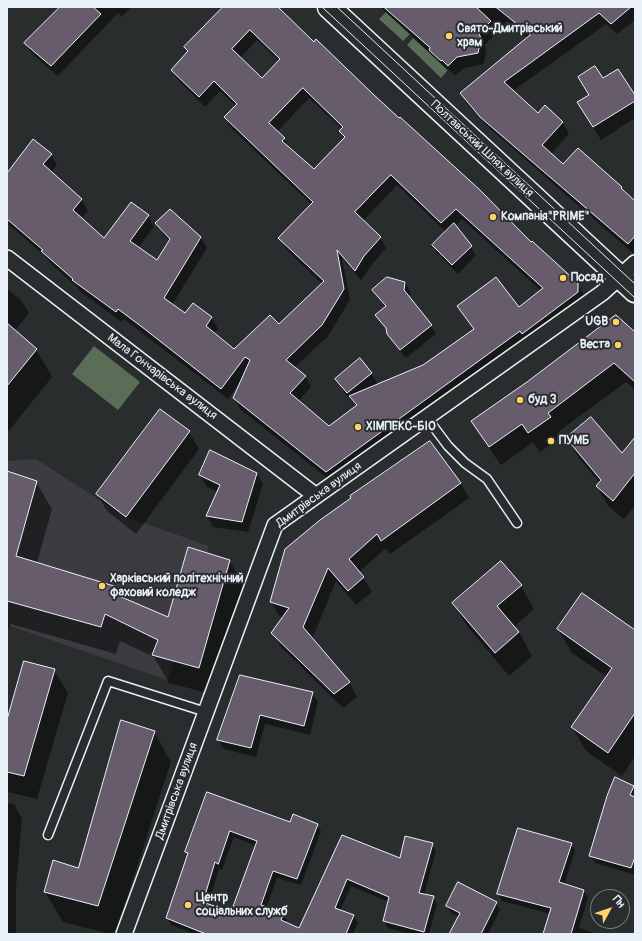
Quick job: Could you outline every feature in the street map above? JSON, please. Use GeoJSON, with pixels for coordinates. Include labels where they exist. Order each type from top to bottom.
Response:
{"type":"FeatureCollection","features":[{"type":"Feature","properties":{"kind":"main road","name":"Полтавський Шлях вулиця"},"geometry":{"type":"LineString","coordinates":[[329,7],[630,277]]}},
{"type":"Feature","properties":{"kind":"street","name":"Мала Гончарівська вулиця"},"geometry":{"type":"LineString","coordinates":[[7,258],[316,496]]}},
{"type":"Feature","properties":{"kind":"street","name":"Дмитрівська вулиця"},"geometry":{"type":"LineString","coordinates":[[124,934],[275,525],[602,293],[630,277]]}},
{"type":"Feature","properties":{"kind":"lane"},"geometry":{"type":"LineString","coordinates":[[427,418],[448,446],[465,463],[487,479],[517,523]]}},
{"type":"Feature","properties":{"kind":"lane"},"geometry":{"type":"LineString","coordinates":[[48,834],[108,681],[206,712]]}},
{"type":"Feature","properties":{"kind":"shaded area","name":"Харківський політехнічний фаховий коледж"},"geometry":{"type":"Polygon","coordinates":[[[36,459],[126,517],[209,546],[168,680],[7,625],[7,461],[36,459]]]}},
{"type":"Feature","properties":{"kind":"green space"},"geometry":{"type":"Polygon","coordinates":[[[386,12],[410,34],[403,41],[379,19],[386,12]]]}},
{"type":"Feature","properties":{"kind":"green space"},"geometry":{"type":"Polygon","coordinates":[[[413,38],[448,70],[441,78],[407,45],[413,38]]]}},
{"type":"Feature","properties":{"kind":"green space"},"geometry":{"type":"Polygon","coordinates":[[[94,346],[140,382],[118,410],[72,374],[94,346]]]}},
{"type":"Feature","properties":{"kind":"building"},"geometry":{"type":"Polygon","coordinates":[[[60,7],[93,7],[101,14],[51,66],[24,43],[60,7]]]}},
{"type":"Feature","properties":{"kind":"building"},"geometry":{"type":"Polygon","coordinates":[[[223,7],[278,7],[314,42],[316,39],[374,95],[480,190],[531,242],[532,241],[578,283],[578,292],[522,334],[520,331],[326,472],[233,398],[250,360],[245,357],[221,389],[118,309],[116,312],[72,280],[73,279],[41,251],[43,250],[7,219],[7,173],[33,139],[52,154],[43,164],[82,199],[73,210],[104,238],[131,202],[149,215],[130,241],[157,260],[170,239],[155,223],[170,209],[201,237],[164,298],[185,313],[193,303],[212,317],[206,326],[234,349],[270,315],[279,324],[324,281],[278,238],[313,202],[224,117],[237,104],[214,81],[199,97],[171,70],[188,51],[184,47],[223,7]],[[250,30],[232,49],[262,78],[280,59],[250,30]],[[303,88],[269,123],[285,138],[282,141],[314,169],[345,137],[339,131],[343,127],[303,88]],[[391,175],[355,212],[381,237],[364,256],[355,271],[337,250],[344,289],[322,325],[286,360],[306,376],[290,393],[329,426],[357,405],[349,396],[423,365],[474,329],[457,306],[496,277],[519,307],[543,288],[456,209],[441,223],[391,175]]]}},
{"type":"Feature","properties":{"kind":"building","name":"Свято-Дмитрівський храм"},"geometry":{"type":"Polygon","coordinates":[[[384,7],[476,7],[491,21],[479,33],[481,39],[478,53],[457,57],[448,66],[384,7]]]}},
{"type":"Feature","properties":{"kind":"building"},"geometry":{"type":"Polygon","coordinates":[[[496,7],[631,7],[611,24],[599,13],[504,82],[538,113],[545,105],[563,122],[542,145],[563,164],[578,148],[622,187],[621,188],[635,201],[635,236],[628,244],[480,117],[460,93],[530,35],[496,7]]]}},
{"type":"Feature","properties":{"kind":"building"},"geometry":{"type":"Polygon","coordinates":[[[595,66],[603,78],[618,69],[635,95],[635,101],[593,127],[577,102],[589,95],[578,77],[595,66]]]}},
{"type":"Feature","properties":{"kind":"building"},"geometry":{"type":"Polygon","coordinates":[[[454,223],[472,246],[452,265],[432,245],[454,223]]]}},
{"type":"Feature","properties":{"kind":"building"},"geometry":{"type":"Polygon","coordinates":[[[387,277],[405,282],[404,290],[432,325],[400,350],[387,334],[386,328],[375,315],[386,306],[372,290],[387,277]]]}},
{"type":"Feature","properties":{"kind":"building"},"geometry":{"type":"Polygon","coordinates":[[[616,315],[635,332],[635,382],[614,363],[548,413],[551,417],[528,433],[522,424],[489,447],[471,421],[527,382],[616,315]]]}},
{"type":"Feature","properties":{"kind":"building"},"geometry":{"type":"Polygon","coordinates":[[[7,323],[37,349],[7,386],[7,323]]]}},
{"type":"Feature","properties":{"kind":"building"},"geometry":{"type":"Polygon","coordinates":[[[360,358],[372,373],[347,393],[335,379],[360,358]]]}},
{"type":"Feature","properties":{"kind":"building"},"geometry":{"type":"Polygon","coordinates":[[[160,409],[190,431],[126,517],[96,494],[160,409]]]}},
{"type":"Feature","properties":{"kind":"building"},"geometry":{"type":"Polygon","coordinates":[[[591,417],[622,453],[635,437],[635,473],[613,501],[596,486],[601,480],[566,438],[591,417]]]}},
{"type":"Feature","properties":{"kind":"building"},"geometry":{"type":"Polygon","coordinates":[[[430,441],[461,483],[381,541],[377,534],[349,559],[364,577],[348,591],[328,568],[303,627],[350,682],[334,694],[271,633],[289,608],[270,602],[285,549],[320,520],[351,498],[350,496],[430,441]]]}},
{"type":"Feature","properties":{"kind":"building"},"geometry":{"type":"Polygon","coordinates":[[[210,450],[257,473],[242,522],[206,516],[220,485],[199,475],[210,450]]]}},
{"type":"Feature","properties":{"kind":"building"},"geometry":{"type":"Polygon","coordinates":[[[7,471],[37,481],[16,556],[114,586],[112,593],[168,617],[188,547],[230,560],[199,668],[152,655],[158,640],[105,614],[101,627],[7,601],[7,471]]]}},
{"type":"Feature","properties":{"kind":"building"},"geometry":{"type":"Polygon","coordinates":[[[501,561],[522,585],[497,606],[519,632],[495,653],[452,603],[501,561]]]}},
{"type":"Feature","properties":{"kind":"building"},"geometry":{"type":"Polygon","coordinates":[[[582,593],[635,630],[635,713],[608,753],[571,727],[612,668],[557,629],[582,593]]]}},
{"type":"Feature","properties":{"kind":"building"},"geometry":{"type":"Polygon","coordinates":[[[24,661],[55,669],[24,776],[7,772],[7,720],[24,661]]]}},
{"type":"Feature","properties":{"kind":"building"},"geometry":{"type":"Polygon","coordinates":[[[240,675],[313,692],[304,726],[260,715],[251,748],[217,740],[240,675]]]}},
{"type":"Feature","properties":{"kind":"building"},"geometry":{"type":"Polygon","coordinates":[[[121,720],[155,731],[98,906],[44,892],[53,860],[78,868],[121,720]]]}},
{"type":"Feature","properties":{"kind":"building"},"geometry":{"type":"Polygon","coordinates":[[[615,777],[634,786],[630,795],[635,797],[635,857],[631,868],[589,856],[607,796],[615,777]]]}},
{"type":"Feature","properties":{"kind":"building"},"geometry":{"type":"Polygon","coordinates":[[[207,792],[290,822],[293,814],[318,824],[297,879],[273,871],[261,905],[284,913],[281,920],[299,928],[342,835],[400,858],[405,836],[433,843],[419,893],[434,896],[424,932],[383,921],[389,897],[347,879],[335,908],[354,915],[346,934],[206,934],[166,918],[188,853],[185,852],[207,792]],[[230,831],[218,864],[215,862],[203,902],[231,912],[257,841],[230,831]]]}},
{"type":"Feature","properties":{"kind":"building"},"geometry":{"type":"Polygon","coordinates":[[[518,828],[572,843],[559,882],[584,890],[571,934],[543,934],[551,908],[497,894],[518,828]]]}},
{"type":"Feature","properties":{"kind":"building"},"geometry":{"type":"Polygon","coordinates":[[[458,882],[497,902],[481,934],[449,934],[460,913],[446,906],[458,882]]]}},
{"type":"Feature","properties":{"kind":"tram line"},"geometry":{"type":"LineString","coordinates":[[322,7],[635,298]]}},
{"type":"Feature","properties":{"kind":"tram line"},"geometry":{"type":"LineString","coordinates":[[337,7],[635,284]]}},
{"type":"Feature","properties":{"kind":"place","name":"Свято-Дмитрівський храм"},"geometry":{"type":"Point","coordinates":[449,36]}},
{"type":"Feature","properties":{"kind":"place","name":"Компанія\"PRIME\""},"geometry":{"type":"Point","coordinates":[493,217]}},
{"type":"Feature","properties":{"kind":"place","name":"Посад"},"geometry":{"type":"Point","coordinates":[563,278]}},
{"type":"Feature","properties":{"kind":"place","name":"UGB"},"geometry":{"type":"Point","coordinates":[616,322]}},
{"type":"Feature","properties":{"kind":"place","name":"Веста"},"geometry":{"type":"Point","coordinates":[618,345]}},
{"type":"Feature","properties":{"kind":"place","name":"буд 3"},"geometry":{"type":"Point","coordinates":[520,400]}},
{"type":"Feature","properties":{"kind":"place","name":"ХІМПЕКС-БІО"},"geometry":{"type":"Point","coordinates":[358,427]}},
{"type":"Feature","properties":{"kind":"place","name":"ПУМБ"},"geometry":{"type":"Point","coordinates":[551,441]}},
{"type":"Feature","properties":{"kind":"place","name":"Харківський політехнічний фаховий коледж"},"geometry":{"type":"Point","coordinates":[102,586]}},
{"type":"Feature","properties":{"kind":"place","name":"Центр соціальних служб"},"geometry":{"type":"Point","coordinates":[188,905]}}]}
